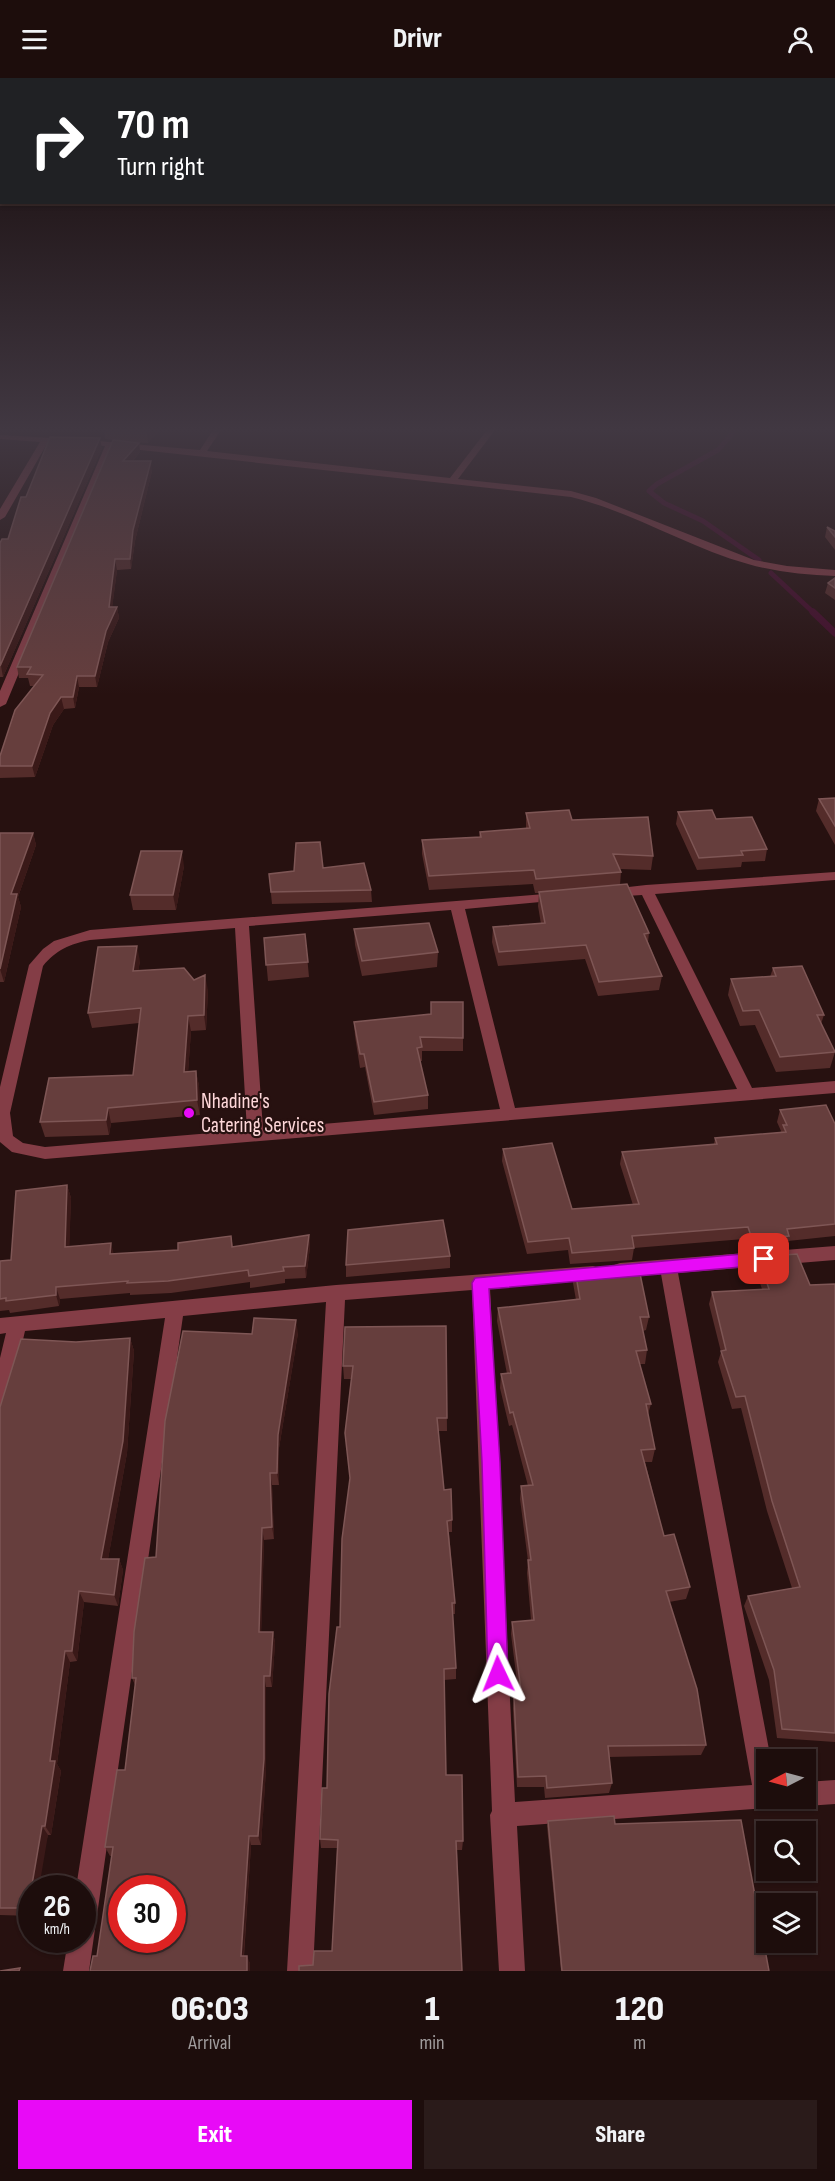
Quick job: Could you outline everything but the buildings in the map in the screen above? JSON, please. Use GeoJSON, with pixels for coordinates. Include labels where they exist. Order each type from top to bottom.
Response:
{"type":"FeatureCollection","features":[{"type":"Feature","properties":{"kind":"street"},"geometry":{"type":"LineString","coordinates":[[0,704],[79,518]]}},
{"type":"Feature","properties":{"kind":"street"},"geometry":{"type":"LineString","coordinates":[[642,518],[741,559],[770,567],[835,573]]}},
{"type":"Feature","properties":{"kind":"street"},"geometry":{"type":"LineString","coordinates":[[809,572],[835,583]]}},
{"type":"Feature","properties":{"kind":"street"},"geometry":{"type":"LineString","coordinates":[[600,894],[835,876]]}},
{"type":"Feature","properties":{"kind":"street"},"geometry":{"type":"LineString","coordinates":[[646,890],[747,1094]]}},
{"type":"Feature","properties":{"kind":"street"},"geometry":{"type":"LineString","coordinates":[[577,896],[90,935],[66,941],[47,950],[36,965],[0,1130],[8,1143],[22,1151],[45,1153],[835,1087]]}},
{"type":"Feature","properties":{"kind":"street"},"geometry":{"type":"LineString","coordinates":[[457,906],[508,1114]]}},
{"type":"Feature","properties":{"kind":"street"},"geometry":{"type":"LineString","coordinates":[[242,924],[255,1135]]}},
{"type":"Feature","properties":{"kind":"street"},"geometry":{"type":"LineString","coordinates":[[0,1396],[9,1325],[336,1293],[835,1253]]}},
{"type":"Feature","properties":{"kind":"street"},"geometry":{"type":"LineString","coordinates":[[668,1266],[757,1749]]}},
{"type":"Feature","properties":{"kind":"street"},"geometry":{"type":"LineString","coordinates":[[481,1283],[491,1462],[502,1815],[512,1971]]}},
{"type":"Feature","properties":{"kind":"street"},"geometry":{"type":"LineString","coordinates":[[300,1971],[336,1293]]}},
{"type":"Feature","properties":{"kind":"street"},"geometry":{"type":"LineString","coordinates":[[90,1875],[175,1310]]}},
{"type":"Feature","properties":{"kind":"street"},"geometry":{"type":"LineString","coordinates":[[816,1793],[835,1792]]}},
{"type":"Feature","properties":{"kind":"street"},"geometry":{"type":"LineString","coordinates":[[502,1815],[756,1797]]}},
{"type":"Feature","properties":{"kind":"street"},"geometry":{"type":"LineString","coordinates":[[76,1971],[79,1953]]}},
{"type":"Feature","properties":{"kind":"waterway"},"geometry":{"type":"LineString","coordinates":[[697,518],[759,560]]}},
{"type":"Feature","properties":{"kind":"waterway"},"geometry":{"type":"LineString","coordinates":[[771,573],[815,614]]}},
{"type":"Feature","properties":{"kind":"waterway"},"geometry":{"type":"LineString","coordinates":[[813,612],[835,633]]}},
{"type":"Feature","properties":{"kind":"place","name":"Nhadine's Catering Services"},"geometry":{"type":"Point","coordinates":[189,1113]}},
{"type":"Feature","properties":{"kind":"route"},"geometry":{"type":"LineString","coordinates":[[498,1674],[491,1462],[481,1283],[764,1259]]}}]}
